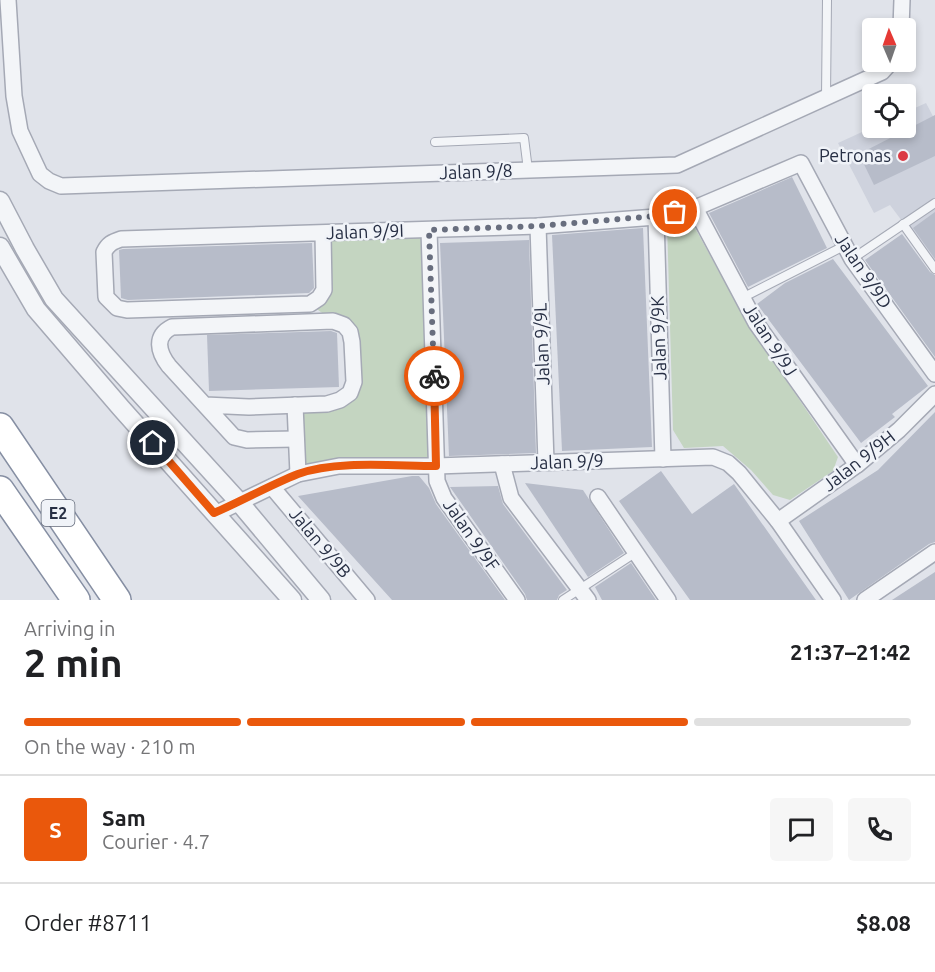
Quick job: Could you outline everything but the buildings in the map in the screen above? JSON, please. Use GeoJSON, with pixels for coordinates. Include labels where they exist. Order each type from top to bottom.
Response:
{"type":"FeatureCollection","features":[{"type":"Feature","properties":{"kind":"highway","name":"E2"},"geometry":{"type":"LineString","coordinates":[[0,427],[117,600]]}},
{"type":"Feature","properties":{"kind":"highway","name":"E2"},"geometry":{"type":"LineString","coordinates":[[0,490],[76,600]]}},
{"type":"Feature","properties":{"kind":"street","name":"Jalan 9/8"},"geometry":{"type":"LineString","coordinates":[[8,0],[16,116],[20,131],[40,174],[61,186],[677,165],[882,72]]}},
{"type":"Feature","properties":{"kind":"street"},"geometry":{"type":"LineString","coordinates":[[901,18],[902,0]]}},
{"type":"Feature","properties":{"kind":"street","name":"Jalan 9/9I"},"geometry":{"type":"LineString","coordinates":[[323,234],[324,290],[319,298],[310,303],[127,310],[117,308],[106,297],[104,252],[112,242],[121,239],[538,226],[656,216],[695,208],[801,163]]}},
{"type":"Feature","properties":{"kind":"street","name":"Jalan 9/9D"},"geometry":{"type":"LineString","coordinates":[[801,163],[848,252],[935,374]]}},
{"type":"Feature","properties":{"kind":"street"},"geometry":{"type":"LineString","coordinates":[[0,201],[54,299],[239,502],[321,600]]}},
{"type":"Feature","properties":{"kind":"street","name":"Jalan 9/9J"},"geometry":{"type":"LineString","coordinates":[[695,208],[756,323],[856,465]]}},
{"type":"Feature","properties":{"kind":"street","name":"Jalan 9/9K"},"geometry":{"type":"LineString","coordinates":[[656,216],[663,459]]}},
{"type":"Feature","properties":{"kind":"street","name":"Jalan 9/9L"},"geometry":{"type":"LineString","coordinates":[[538,226],[546,462]]}},
{"type":"Feature","properties":{"kind":"street","name":"Jalan 9/9F"},"geometry":{"type":"LineString","coordinates":[[429,230],[437,481],[444,498],[517,600]]}},
{"type":"Feature","properties":{"kind":"street"},"geometry":{"type":"LineString","coordinates":[[0,247],[36,309],[292,600]]}},
{"type":"Feature","properties":{"kind":"street"},"geometry":{"type":"LineString","coordinates":[[205,405],[220,407],[327,404],[340,400],[350,393],[354,382],[352,342],[350,332],[344,325],[333,321],[172,327],[160,337],[159,347],[162,357],[205,405],[234,437],[240,439],[296,439]]}},
{"type":"Feature","properties":{"kind":"street","name":"Jalan 9/9H"},"geometry":{"type":"LineString","coordinates":[[778,521],[900,430],[935,393]]}},
{"type":"Feature","properties":{"kind":"street"},"geometry":{"type":"LineString","coordinates":[[295,405],[298,474]]}},
{"type":"Feature","properties":{"kind":"street","name":"Jalan 9/9"},"geometry":{"type":"LineString","coordinates":[[214,513],[298,474],[339,466],[436,466],[713,457],[728,463],[739,473],[778,521],[833,600]]}},
{"type":"Feature","properties":{"kind":"street"},"geometry":{"type":"LineString","coordinates":[[502,464],[511,498],[584,594]]}},
{"type":"Feature","properties":{"kind":"street","name":"Jalan 9/9B"},"geometry":{"type":"LineString","coordinates":[[272,487],[367,600]]}},
{"type":"Feature","properties":{"kind":"street"},"geometry":{"type":"LineString","coordinates":[[598,497],[668,600]]}},
{"type":"Feature","properties":{"kind":"street"},"geometry":{"type":"LineString","coordinates":[[865,600],[935,552]]}},
{"type":"Feature","properties":{"kind":"lane"},"geometry":{"type":"LineString","coordinates":[[826,97],[827,0]]}},
{"type":"Feature","properties":{"kind":"lane"},"geometry":{"type":"LineString","coordinates":[[435,142],[524,138],[528,170]]}},
{"type":"Feature","properties":{"kind":"lane"},"geometry":{"type":"LineString","coordinates":[[742,298],[848,252],[903,224],[935,203]]}},
{"type":"Feature","properties":{"kind":"lane"},"geometry":{"type":"LineString","coordinates":[[903,224],[935,269]]}},
{"type":"Feature","properties":{"kind":"lane"},"geometry":{"type":"LineString","coordinates":[[563,600],[584,594],[635,553]]}},
{"type":"Feature","properties":{"kind":"shaded area"},"geometry":{"type":"Polygon","coordinates":[[[926,103],[935,120],[935,265],[890,205],[874,213],[838,143],[862,132],[862,138],[916,138],[916,108],[926,103]]]}},
{"type":"Feature","properties":{"kind":"green space"},"geometry":{"type":"Polygon","coordinates":[[[689,217],[745,319],[838,457],[833,471],[790,500],[773,495],[751,470],[723,446],[684,448],[673,430],[667,222],[689,217]]]}},
{"type":"Feature","properties":{"kind":"green space"},"geometry":{"type":"Polygon","coordinates":[[[429,230],[436,466],[298,474],[295,405],[350,393],[352,342],[333,321],[310,304],[319,298],[323,234],[429,230]]]}},
{"type":"Feature","properties":{"kind":"way so far"},"geometry":{"type":"LineString","coordinates":[[434,376],[429,230],[538,226],[656,216],[675,212]]}},
{"type":"Feature","properties":{"kind":"place","name":"Petronas"},"geometry":{"type":"Point","coordinates":[903,156]}},
{"type":"Feature","properties":{"kind":"route"},"geometry":{"type":"LineString","coordinates":[[153,443],[214,513],[298,474],[314,470],[339,466],[436,466],[434,376]]}}]}
